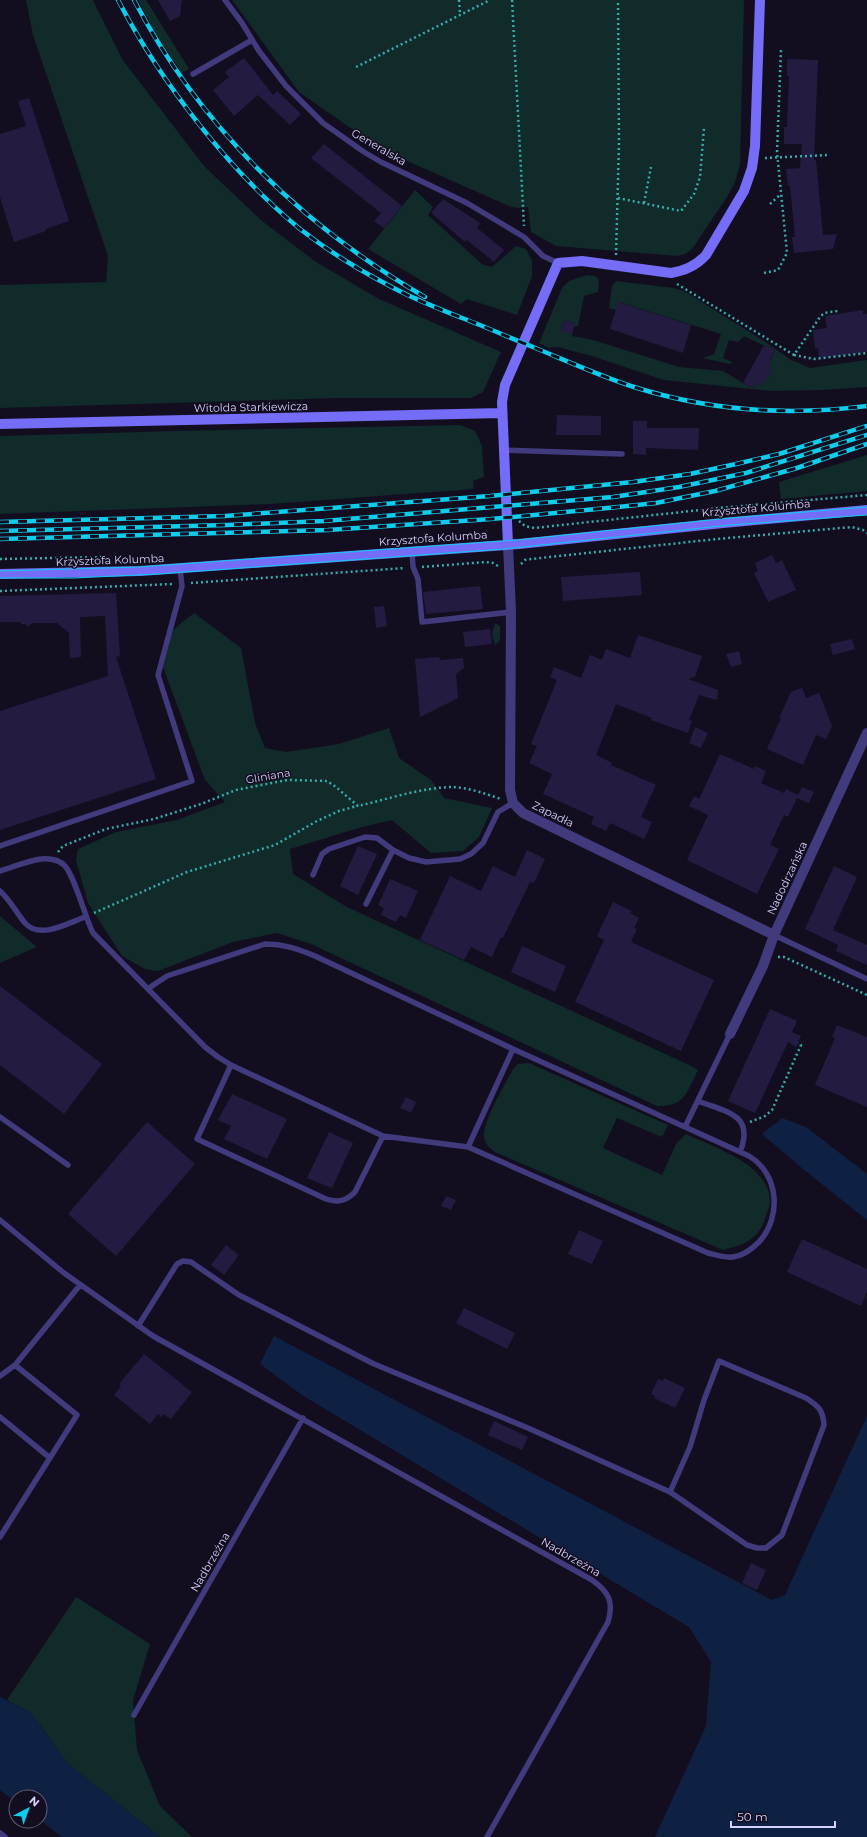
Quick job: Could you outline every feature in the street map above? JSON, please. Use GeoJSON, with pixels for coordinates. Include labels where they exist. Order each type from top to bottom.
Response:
{"type":"FeatureCollection","features":[{"type":"Feature","properties":{"kind":"street"},"geometry":{"type":"LineString","coordinates":[[513,803],[510,790],[511,612],[502,414],[502,402],[505,385],[558,263],[582,261],[671,273],[682,272],[699,263],[706,255],[744,191],[752,168],[755,146],[760,0]]}},
{"type":"Feature","properties":{"kind":"street","name":"Witolda Starkiewicza"},"geometry":{"type":"LineString","coordinates":[[0,424],[502,414]]}},
{"type":"Feature","properties":{"kind":"street","name":"Krzysztofa Kolumba"},"geometry":{"type":"LineString","coordinates":[[0,574],[94,573],[508,545],[723,522],[867,510]]}},
{"type":"Feature","properties":{"kind":"street","name":"Nadodrzańska"},"geometry":{"type":"LineString","coordinates":[[730,1034],[763,966],[774,936],[867,733]]}},
{"type":"Feature","properties":{"kind":"street","name":"Zapadła"},"geometry":{"type":"LineString","coordinates":[[513,803],[523,813],[774,936]]}},
{"type":"Feature","properties":{"kind":"lane","name":"Generalska"},"geometry":{"type":"LineString","coordinates":[[225,0],[277,75],[300,102],[324,123],[381,162],[467,203],[524,237],[543,256],[558,263]]}},
{"type":"Feature","properties":{"kind":"lane"},"geometry":{"type":"LineString","coordinates":[[193,74],[252,40]]}},
{"type":"Feature","properties":{"kind":"lane"},"geometry":{"type":"LineString","coordinates":[[504,450],[622,454]]}},
{"type":"Feature","properties":{"kind":"lane"},"geometry":{"type":"LineString","coordinates":[[412,552],[413,567],[418,580],[422,622],[511,612]]}},
{"type":"Feature","properties":{"kind":"lane"},"geometry":{"type":"LineString","coordinates":[[0,846],[192,780],[158,675],[182,583],[180,568]]}},
{"type":"Feature","properties":{"kind":"lane"},"geometry":{"type":"LineString","coordinates":[[313,875],[322,854],[329,848],[365,837],[377,838],[393,850],[409,858],[426,862],[460,859],[471,854],[483,843],[498,812],[513,803]]}},
{"type":"Feature","properties":{"kind":"lane"},"geometry":{"type":"LineString","coordinates":[[366,904],[393,850]]}},
{"type":"Feature","properties":{"kind":"lane"},"geometry":{"type":"LineString","coordinates":[[0,871],[42,859],[54,860],[64,865],[70,873],[85,917],[93,933],[206,1047],[231,1065],[383,1136],[468,1147],[708,1253],[721,1256],[733,1257],[743,1254],[753,1248],[762,1238],[772,1218],[775,1202],[772,1186],[764,1168],[757,1161],[299,949],[282,944],[265,944],[174,973],[149,988]]}},
{"type":"Feature","properties":{"kind":"lane"},"geometry":{"type":"LineString","coordinates":[[0,891],[26,924],[33,930],[44,931],[85,917]]}},
{"type":"Feature","properties":{"kind":"lane"},"geometry":{"type":"LineString","coordinates":[[774,936],[867,979]]}},
{"type":"Feature","properties":{"kind":"lane"},"geometry":{"type":"LineString","coordinates":[[685,1127],[730,1034]]}},
{"type":"Feature","properties":{"kind":"lane"},"geometry":{"type":"LineString","coordinates":[[468,1147],[513,1049]]}},
{"type":"Feature","properties":{"kind":"lane"},"geometry":{"type":"LineString","coordinates":[[231,1065],[197,1139],[335,1202],[348,1199],[355,1192],[383,1136]]}},
{"type":"Feature","properties":{"kind":"lane"},"geometry":{"type":"LineString","coordinates":[[698,1101],[732,1115],[743,1124],[745,1142],[740,1152]]}},
{"type":"Feature","properties":{"kind":"lane"},"geometry":{"type":"LineString","coordinates":[[0,1117],[68,1165]]}},
{"type":"Feature","properties":{"kind":"lane","name":"Nadbrzeżna"},"geometry":{"type":"LineString","coordinates":[[0,1220],[80,1285],[153,1336],[303,1418],[600,1585],[610,1600],[611,1606],[608,1622],[487,1837]]}},
{"type":"Feature","properties":{"kind":"lane"},"geometry":{"type":"LineString","coordinates":[[138,1326],[176,1264],[183,1261],[191,1262],[239,1295],[374,1364],[528,1428],[670,1492],[748,1545],[757,1548],[766,1548],[782,1535],[824,1425],[824,1414],[817,1405],[806,1398],[719,1361],[704,1400],[690,1448],[670,1492]]}},
{"type":"Feature","properties":{"kind":"lane"},"geometry":{"type":"LineString","coordinates":[[0,1376],[16,1365],[80,1285]]}},
{"type":"Feature","properties":{"kind":"lane"},"geometry":{"type":"LineString","coordinates":[[0,1537],[77,1415],[16,1365]]}},
{"type":"Feature","properties":{"kind":"lane"},"geometry":{"type":"LineString","coordinates":[[0,1417],[50,1458]]}},
{"type":"Feature","properties":{"kind":"lane","name":"Nadbrzeżna"},"geometry":{"type":"LineString","coordinates":[[134,1714],[303,1418]]}},
{"type":"Feature","properties":{"kind":"lane"},"geometry":{"type":"LineString","coordinates":[[0,1833],[5,1837]]}},
{"type":"Feature","properties":{"kind":"path"},"geometry":{"type":"LineString","coordinates":[[459,0],[460,14]]}},
{"type":"Feature","properties":{"kind":"path"},"geometry":{"type":"LineString","coordinates":[[356,67],[490,0]]}},
{"type":"Feature","properties":{"kind":"path"},"geometry":{"type":"LineString","coordinates":[[512,0],[524,237]]}},
{"type":"Feature","properties":{"kind":"path"},"geometry":{"type":"LineString","coordinates":[[615,266],[618,198],[618,0]]}},
{"type":"Feature","properties":{"kind":"path"},"geometry":{"type":"LineString","coordinates":[[764,273],[778,270],[787,253],[778,156],[781,50]]}},
{"type":"Feature","properties":{"kind":"path"},"geometry":{"type":"LineString","coordinates":[[618,198],[681,211],[694,194],[700,178],[704,128]]}},
{"type":"Feature","properties":{"kind":"path"},"geometry":{"type":"LineString","coordinates":[[765,158],[778,156],[829,155]]}},
{"type":"Feature","properties":{"kind":"path"},"geometry":{"type":"LineString","coordinates":[[644,203],[651,166]]}},
{"type":"Feature","properties":{"kind":"path"},"geometry":{"type":"LineString","coordinates":[[770,204],[781,194]]}},
{"type":"Feature","properties":{"kind":"path"},"geometry":{"type":"LineString","coordinates":[[677,284],[794,355],[814,359],[867,353]]}},
{"type":"Feature","properties":{"kind":"path"},"geometry":{"type":"LineString","coordinates":[[794,355],[820,317],[824,313],[838,311]]}},
{"type":"Feature","properties":{"kind":"path"},"geometry":{"type":"LineString","coordinates":[[518,517],[523,525],[533,529],[719,508],[867,495]]}},
{"type":"Feature","properties":{"kind":"path"},"geometry":{"type":"LineString","coordinates":[[519,567],[525,560],[536,557],[724,538],[850,527],[858,528],[867,533]]}},
{"type":"Feature","properties":{"kind":"path"},"geometry":{"type":"LineString","coordinates":[[0,559],[105,558]]}},
{"type":"Feature","properties":{"kind":"path"},"geometry":{"type":"LineString","coordinates":[[0,591],[182,583],[488,562],[496,565],[500,571]]}},
{"type":"Feature","properties":{"kind":"path","name":"Gliniana"},"geometry":{"type":"LineString","coordinates":[[54,860],[64,846],[106,829],[154,819],[201,804],[236,790],[287,780],[327,781],[358,806]]}},
{"type":"Feature","properties":{"kind":"path"},"geometry":{"type":"LineString","coordinates":[[85,917],[187,872],[275,845],[317,821],[340,811],[358,806],[406,795],[452,787],[481,792],[513,803]]}},
{"type":"Feature","properties":{"kind":"path"},"geometry":{"type":"LineString","coordinates":[[774,960],[780,956],[784,957],[867,995]]}},
{"type":"Feature","properties":{"kind":"path"},"geometry":{"type":"LineString","coordinates":[[743,1124],[757,1121],[772,1110],[801,1045],[798,1043]]}},
{"type":"Feature","properties":{"kind":"green space"},"geometry":{"type":"Polygon","coordinates":[[[26,0],[93,0],[122,59],[204,166],[262,221],[316,262],[379,299],[501,352],[483,392],[471,398],[337,398],[0,408],[0,285],[106,282],[108,256],[33,35],[26,0]]]}},
{"type":"Feature","properties":{"kind":"green space"},"geometry":{"type":"Polygon","coordinates":[[[138,0],[146,0],[189,69],[182,73],[158,38],[138,0]]]}},
{"type":"Feature","properties":{"kind":"green space"},"geometry":{"type":"Polygon","coordinates":[[[232,0],[744,0],[740,164],[735,182],[727,197],[692,249],[685,254],[677,256],[556,246],[531,232],[528,207],[517,208],[509,206],[382,150],[299,92],[232,0]]]}},
{"type":"Feature","properties":{"kind":"green space"},"geometry":{"type":"Polygon","coordinates":[[[415,190],[433,207],[428,215],[482,264],[492,267],[516,246],[526,249],[532,260],[532,276],[517,315],[467,299],[461,304],[368,249],[415,190]]]}},
{"type":"Feature","properties":{"kind":"green space"},"geometry":{"type":"Polygon","coordinates":[[[587,275],[595,276],[599,279],[598,292],[584,296],[578,326],[574,327],[575,323],[564,320],[561,331],[572,334],[572,336],[593,340],[679,367],[723,371],[750,387],[754,387],[756,383],[761,386],[775,351],[744,336],[738,342],[729,340],[723,358],[732,362],[731,364],[706,359],[703,358],[714,354],[721,334],[619,302],[616,310],[609,308],[612,286],[616,281],[674,288],[684,291],[767,343],[791,360],[810,368],[867,360],[867,387],[772,391],[664,380],[592,356],[558,347],[549,348],[539,343],[562,288],[569,281],[587,275]]]}},
{"type":"Feature","properties":{"kind":"green space"},"geometry":{"type":"Polygon","coordinates":[[[460,425],[475,431],[482,446],[484,477],[473,481],[474,489],[271,504],[0,514],[0,436],[460,425]]]}},
{"type":"Feature","properties":{"kind":"green space"},"geometry":{"type":"Polygon","coordinates":[[[867,455],[867,491],[781,499],[779,482],[867,455]]]}},
{"type":"Feature","properties":{"kind":"green space"},"geometry":{"type":"Polygon","coordinates":[[[194,613],[241,648],[255,723],[265,748],[286,752],[339,744],[389,728],[399,758],[431,780],[444,798],[492,808],[479,837],[463,851],[431,853],[392,820],[362,827],[290,849],[293,874],[347,907],[698,1070],[684,1097],[674,1104],[657,1106],[311,944],[277,933],[233,942],[158,971],[145,969],[122,956],[88,903],[76,860],[78,849],[116,832],[177,820],[225,802],[205,780],[163,667],[173,630],[194,613]]]}},
{"type":"Feature","properties":{"kind":"green space"},"geometry":{"type":"Polygon","coordinates":[[[495,623],[500,626],[500,640],[495,645],[492,634],[495,623]]]}},
{"type":"Feature","properties":{"kind":"green space"},"geometry":{"type":"Polygon","coordinates":[[[0,916],[37,947],[0,963],[0,916]]]}},
{"type":"Feature","properties":{"kind":"green space"},"geometry":{"type":"Polygon","coordinates":[[[529,1063],[668,1125],[662,1137],[617,1118],[603,1148],[662,1175],[676,1144],[686,1134],[725,1152],[751,1167],[761,1177],[767,1188],[770,1201],[765,1219],[758,1232],[754,1237],[743,1244],[723,1250],[492,1150],[486,1144],[484,1139],[487,1121],[513,1069],[518,1064],[529,1063]]]}},
{"type":"Feature","properties":{"kind":"green space"},"geometry":{"type":"Polygon","coordinates":[[[76,1597],[150,1644],[133,1700],[137,1750],[160,1806],[192,1837],[160,1837],[68,1764],[31,1713],[7,1700],[76,1597]]]}},
{"type":"Feature","properties":{"kind":"water"},"geometry":{"type":"Polygon","coordinates":[[[782,1118],[806,1127],[867,1174],[867,1220],[762,1134],[782,1118]]]}},
{"type":"Feature","properties":{"kind":"water"},"geometry":{"type":"Polygon","coordinates":[[[274,1336],[772,1600],[785,1595],[867,1416],[867,1837],[655,1837],[706,1726],[711,1662],[689,1627],[302,1395],[260,1364],[274,1336]]]}},
{"type":"Feature","properties":{"kind":"water"},"geometry":{"type":"Polygon","coordinates":[[[0,1697],[31,1713],[68,1764],[160,1837],[62,1837],[48,1826],[48,1789],[8,1789],[8,1796],[0,1790],[0,1697]]]}},
{"type":"Feature","properties":{"kind":"building"},"geometry":{"type":"Polygon","coordinates":[[[158,0],[182,0],[180,16],[170,21],[158,0]]]}},
{"type":"Feature","properties":{"kind":"building"},"geometry":{"type":"Polygon","coordinates":[[[244,58],[273,95],[277,91],[301,114],[290,125],[258,95],[234,116],[213,90],[229,77],[225,72],[244,58]]]}},
{"type":"Feature","properties":{"kind":"building"},"geometry":{"type":"Polygon","coordinates":[[[787,59],[818,60],[814,160],[816,160],[823,235],[837,234],[833,249],[794,253],[792,237],[795,237],[790,185],[788,186],[786,169],[800,168],[802,144],[784,144],[784,127],[787,127],[789,76],[787,76],[787,59]]]}},
{"type":"Feature","properties":{"kind":"building"},"geometry":{"type":"Polygon","coordinates":[[[29,98],[69,221],[14,242],[0,197],[0,134],[26,126],[18,101],[29,98]]]}},
{"type":"Feature","properties":{"kind":"building"},"geometry":{"type":"Polygon","coordinates":[[[324,144],[402,206],[384,228],[374,221],[381,213],[311,158],[324,144]]]}},
{"type":"Feature","properties":{"kind":"building"},"geometry":{"type":"Polygon","coordinates":[[[443,199],[480,223],[477,228],[504,250],[494,262],[467,240],[465,242],[431,213],[443,199]]]}},
{"type":"Feature","properties":{"kind":"building"},"geometry":{"type":"Polygon","coordinates":[[[618,302],[691,325],[683,353],[610,329],[618,302]]]}},
{"type":"Feature","properties":{"kind":"building"},"geometry":{"type":"Polygon","coordinates":[[[863,310],[863,314],[867,314],[867,352],[819,359],[818,348],[815,349],[813,330],[827,328],[825,316],[863,310]]]}},
{"type":"Feature","properties":{"kind":"building"},"geometry":{"type":"Polygon","coordinates":[[[564,320],[575,323],[572,334],[560,331],[564,320]]]}},
{"type":"Feature","properties":{"kind":"building"},"geometry":{"type":"Polygon","coordinates":[[[764,345],[775,351],[770,359],[771,371],[768,379],[765,378],[761,386],[756,383],[753,388],[743,383],[764,345]]]}},
{"type":"Feature","properties":{"kind":"building"},"geometry":{"type":"Polygon","coordinates":[[[557,415],[601,416],[601,435],[556,435],[557,415]]]}},
{"type":"Feature","properties":{"kind":"building"},"geometry":{"type":"Polygon","coordinates":[[[633,421],[647,421],[647,428],[699,428],[698,450],[646,448],[646,455],[633,454],[633,421]]]}},
{"type":"Feature","properties":{"kind":"building"},"geometry":{"type":"Polygon","coordinates":[[[772,555],[776,563],[782,560],[796,590],[768,602],[754,573],[758,571],[755,563],[772,555]]]}},
{"type":"Feature","properties":{"kind":"building"},"geometry":{"type":"Polygon","coordinates":[[[640,572],[642,595],[563,601],[561,577],[640,572]]]}},
{"type":"Feature","properties":{"kind":"building"},"geometry":{"type":"Polygon","coordinates":[[[480,586],[483,609],[426,614],[423,592],[480,586]]]}},
{"type":"Feature","properties":{"kind":"building"},"geometry":{"type":"Polygon","coordinates":[[[116,593],[120,656],[116,657],[156,779],[0,830],[0,711],[108,676],[105,616],[80,617],[81,657],[70,658],[69,633],[57,623],[32,623],[28,627],[25,624],[21,624],[21,622],[0,622],[0,596],[116,593]]]}},
{"type":"Feature","properties":{"kind":"building"},"geometry":{"type":"Polygon","coordinates":[[[384,606],[387,626],[376,628],[374,607],[384,606]]]}},
{"type":"Feature","properties":{"kind":"building"},"geometry":{"type":"Polygon","coordinates":[[[490,629],[492,644],[465,647],[463,632],[490,629]]]}},
{"type":"Feature","properties":{"kind":"building"},"geometry":{"type":"Polygon","coordinates":[[[638,635],[702,656],[695,677],[688,679],[718,690],[717,700],[699,695],[689,720],[692,721],[688,733],[651,720],[652,718],[616,704],[596,755],[612,763],[611,765],[656,785],[641,817],[652,822],[644,839],[610,823],[606,831],[591,824],[594,817],[543,794],[552,774],[529,763],[537,746],[531,744],[557,680],[550,677],[554,667],[581,678],[590,655],[602,660],[606,649],[630,658],[638,635]]]}},
{"type":"Feature","properties":{"kind":"building"},"geometry":{"type":"Polygon","coordinates":[[[852,639],[855,649],[833,655],[830,644],[852,639]]]}},
{"type":"Feature","properties":{"kind":"building"},"geometry":{"type":"Polygon","coordinates":[[[739,651],[742,664],[731,667],[726,654],[739,651]]]}},
{"type":"Feature","properties":{"kind":"building"},"geometry":{"type":"Polygon","coordinates":[[[439,657],[440,660],[463,658],[464,668],[456,674],[458,698],[420,717],[415,659],[439,657]]]}},
{"type":"Feature","properties":{"kind":"building"},"geometry":{"type":"Polygon","coordinates":[[[802,688],[806,698],[819,693],[832,726],[826,739],[816,735],[803,765],[767,749],[791,692],[802,688]]]}},
{"type":"Feature","properties":{"kind":"building"},"geometry":{"type":"Polygon","coordinates":[[[695,727],[708,733],[701,748],[689,743],[695,727]]]}},
{"type":"Feature","properties":{"kind":"building"},"geometry":{"type":"Polygon","coordinates":[[[720,754],[754,769],[755,766],[766,771],[761,783],[784,793],[786,789],[798,795],[802,787],[814,792],[809,803],[797,798],[788,817],[784,815],[770,845],[779,849],[757,894],[687,860],[708,815],[689,806],[694,796],[699,799],[720,754]]]}},
{"type":"Feature","properties":{"kind":"building"},"geometry":{"type":"Polygon","coordinates":[[[358,846],[377,854],[358,895],[340,886],[358,846]]]}},
{"type":"Feature","properties":{"kind":"building"},"geometry":{"type":"Polygon","coordinates":[[[527,850],[545,859],[534,883],[530,882],[503,938],[501,937],[492,957],[471,947],[464,960],[420,940],[450,876],[481,891],[493,866],[515,877],[527,850]]]}},
{"type":"Feature","properties":{"kind":"building"},"geometry":{"type":"Polygon","coordinates":[[[834,866],[857,877],[833,930],[867,945],[867,965],[836,951],[838,945],[805,929],[834,866]]]}},
{"type":"Feature","properties":{"kind":"building"},"geometry":{"type":"Polygon","coordinates":[[[390,879],[418,891],[406,918],[400,915],[396,922],[381,915],[384,908],[378,905],[390,879]]]}},
{"type":"Feature","properties":{"kind":"building"},"geometry":{"type":"Polygon","coordinates":[[[613,902],[632,911],[630,913],[639,918],[634,928],[637,929],[631,942],[714,980],[681,1051],[575,1002],[604,940],[597,936],[613,902]]]}},
{"type":"Feature","properties":{"kind":"building"},"geometry":{"type":"Polygon","coordinates":[[[522,946],[566,966],[555,992],[511,972],[522,946]]]}},
{"type":"Feature","properties":{"kind":"building"},"geometry":{"type":"Polygon","coordinates":[[[0,986],[102,1064],[64,1114],[0,1065],[0,986]]]}},
{"type":"Feature","properties":{"kind":"building"},"geometry":{"type":"Polygon","coordinates":[[[770,1009],[797,1021],[792,1032],[801,1036],[796,1047],[788,1042],[755,1113],[728,1101],[770,1009]]]}},
{"type":"Feature","properties":{"kind":"building"},"geometry":{"type":"Polygon","coordinates":[[[837,1025],[867,1037],[867,1107],[815,1085],[835,1038],[832,1037],[837,1025]]]}},
{"type":"Feature","properties":{"kind":"building"},"geometry":{"type":"Polygon","coordinates":[[[232,1094],[287,1119],[267,1159],[224,1139],[231,1126],[218,1120],[232,1094]]]}},
{"type":"Feature","properties":{"kind":"building"},"geometry":{"type":"Polygon","coordinates":[[[406,1097],[416,1102],[411,1113],[400,1108],[406,1097]]]}},
{"type":"Feature","properties":{"kind":"building"},"geometry":{"type":"Polygon","coordinates":[[[147,1122],[195,1164],[116,1256],[68,1214],[147,1122]]]}},
{"type":"Feature","properties":{"kind":"building"},"geometry":{"type":"Polygon","coordinates":[[[329,1132],[353,1143],[332,1188],[307,1178],[329,1132]]]}},
{"type":"Feature","properties":{"kind":"building"},"geometry":{"type":"Polygon","coordinates":[[[446,1196],[456,1200],[451,1210],[441,1206],[446,1196]]]}},
{"type":"Feature","properties":{"kind":"building"},"geometry":{"type":"Polygon","coordinates":[[[579,1230],[603,1241],[592,1264],[568,1254],[579,1230]]]}},
{"type":"Feature","properties":{"kind":"building"},"geometry":{"type":"Polygon","coordinates":[[[802,1239],[867,1269],[867,1292],[861,1306],[787,1272],[802,1239]]]}},
{"type":"Feature","properties":{"kind":"building"},"geometry":{"type":"Polygon","coordinates":[[[226,1245],[239,1255],[224,1275],[211,1265],[226,1245]]]}},
{"type":"Feature","properties":{"kind":"building"},"geometry":{"type":"Polygon","coordinates":[[[464,1308],[515,1333],[507,1349],[456,1323],[464,1308]]]}},
{"type":"Feature","properties":{"kind":"building"},"geometry":{"type":"Polygon","coordinates":[[[144,1354],[192,1392],[171,1419],[163,1414],[161,1417],[158,1414],[150,1424],[114,1395],[121,1386],[119,1384],[144,1354]]]}},
{"type":"Feature","properties":{"kind":"building"},"geometry":{"type":"Polygon","coordinates":[[[664,1378],[685,1388],[675,1408],[654,1398],[655,1396],[651,1394],[658,1379],[663,1381],[664,1378]]]}},
{"type":"Feature","properties":{"kind":"building"},"geometry":{"type":"Polygon","coordinates":[[[494,1421],[528,1437],[522,1450],[488,1435],[494,1421]]]}},
{"type":"Feature","properties":{"kind":"building"},"geometry":{"type":"Polygon","coordinates":[[[751,1563],[766,1570],[757,1590],[742,1583],[751,1563]]]}},
{"type":"Feature","properties":{"kind":"tram line"},"geometry":{"type":"LineString","coordinates":[[0,571],[139,567],[517,540],[730,518],[867,507]]}},
{"type":"Feature","properties":{"kind":"tram line"},"geometry":{"type":"LineString","coordinates":[[0,578],[74,578],[158,574],[504,549],[730,525],[867,515]]}},
{"type":"Feature","properties":{"kind":"railway"},"geometry":{"type":"LineString","coordinates":[[118,0],[135,31],[175,93],[222,152],[274,206],[300,229],[332,252],[376,279],[424,303],[621,383],[663,395],[692,402],[779,411],[808,411],[867,406]]}},
{"type":"Feature","properties":{"kind":"railway"},"geometry":{"type":"LineString","coordinates":[[134,0],[160,46],[190,90],[223,131],[258,169],[296,205],[337,238],[380,269],[425,297]]}},
{"type":"Feature","properties":{"kind":"railway"},"geometry":{"type":"LineString","coordinates":[[0,522],[225,516],[490,496],[633,482],[690,474],[779,454],[867,426]]}},
{"type":"Feature","properties":{"kind":"railway"},"geometry":{"type":"LineString","coordinates":[[0,531],[324,521],[613,497],[679,487],[746,473],[867,435]]}},
{"type":"Feature","properties":{"kind":"railway"},"geometry":{"type":"LineString","coordinates":[[0,539],[328,530],[491,519],[656,503],[715,491],[797,468],[867,444]]}}]}
